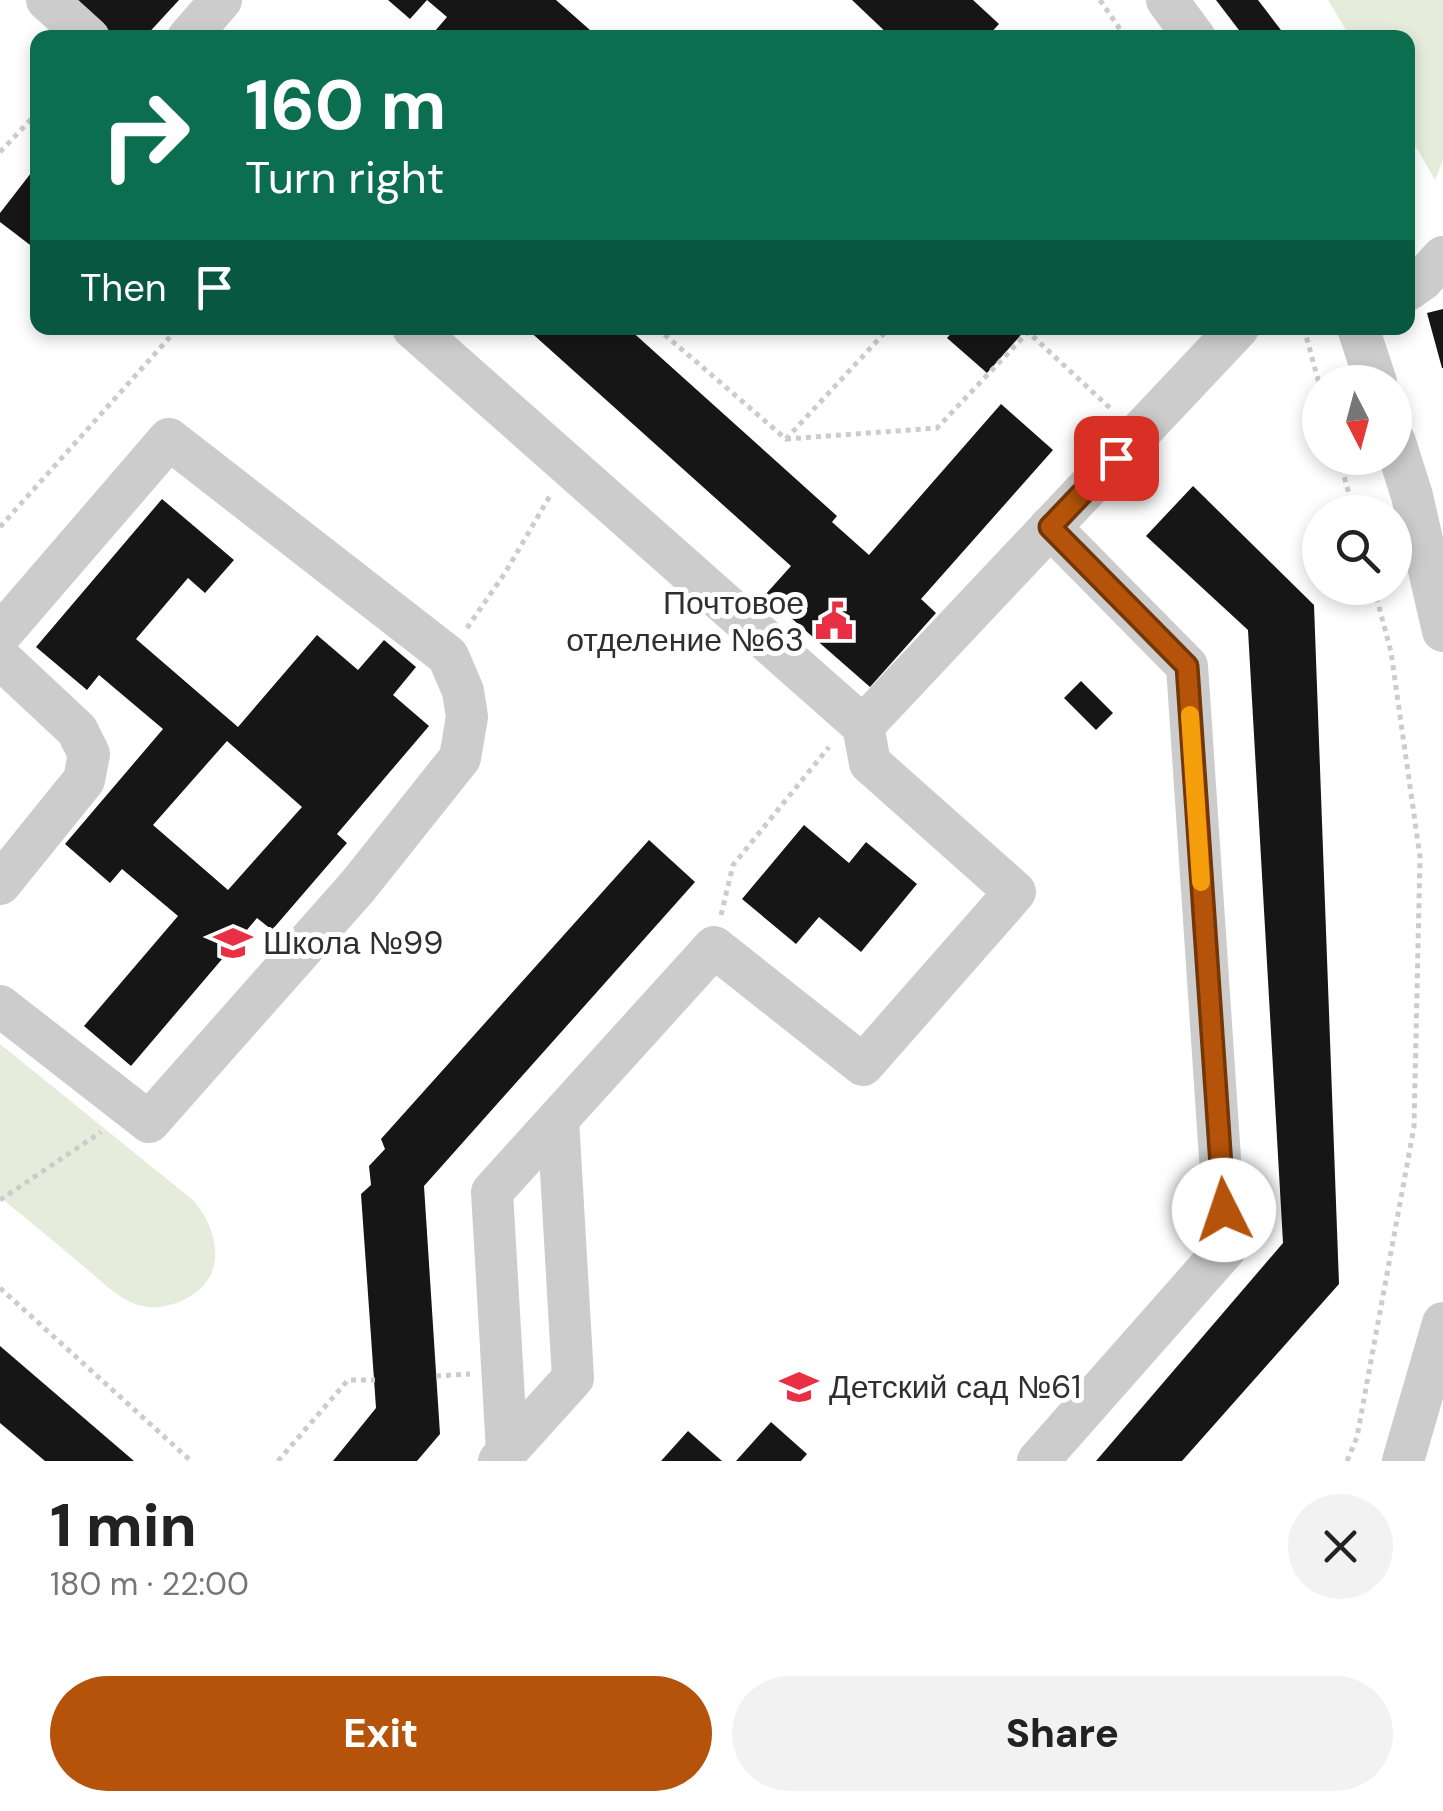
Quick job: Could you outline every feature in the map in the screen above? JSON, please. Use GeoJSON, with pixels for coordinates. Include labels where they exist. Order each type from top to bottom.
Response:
{"type":"FeatureCollection","features":[{"type":"Feature","properties":{"kind":"street"},"geometry":{"type":"LineString","coordinates":[[47,0],[80,30]]}},
{"type":"Feature","properties":{"kind":"street"},"geometry":{"type":"LineString","coordinates":[[195,30],[221,0]]}},
{"type":"Feature","properties":{"kind":"street"},"geometry":{"type":"LineString","coordinates":[[1168,0],[1190,30]]}},
{"type":"Feature","properties":{"kind":"street"},"geometry":{"type":"LineString","coordinates":[[1415,285],[1443,257]]}},
{"type":"Feature","properties":{"kind":"street"},"geometry":{"type":"LineString","coordinates":[[421,335],[858,722],[870,763],[1016,892],[863,1065],[714,947],[492,1192],[503,1456]]}},
{"type":"Feature","properties":{"kind":"street"},"geometry":{"type":"LineString","coordinates":[[858,722],[1231,335]]}},
{"type":"Feature","properties":{"kind":"street"},"geometry":{"type":"LineString","coordinates":[[1360,335],[1370,365]]}},
{"type":"Feature","properties":{"kind":"street"},"geometry":{"type":"LineString","coordinates":[[0,635],[168,439],[448,656],[463,691],[467,717],[460,758],[358,886],[149,1122],[0,1006]]}},
{"type":"Feature","properties":{"kind":"street"},"geometry":{"type":"LineString","coordinates":[[1405,475],[1443,631]]}},
{"type":"Feature","properties":{"kind":"street"},"geometry":{"type":"LineString","coordinates":[[1038,1461],[1226,1248],[1187,666],[1050,527]]}},
{"type":"Feature","properties":{"kind":"street"},"geometry":{"type":"LineString","coordinates":[[0,658],[77,730],[89,754],[84,780],[0,884]]}},
{"type":"Feature","properties":{"kind":"street"},"geometry":{"type":"LineString","coordinates":[[503,1456],[574,1378],[558,1119]]}},
{"type":"Feature","properties":{"kind":"street"},"geometry":{"type":"LineString","coordinates":[[1403,1461],[1443,1323]]}},
{"type":"Feature","properties":{"kind":"path"},"geometry":{"type":"LineString","coordinates":[[1100,0],[1121,30]]}},
{"type":"Feature","properties":{"kind":"path"},"geometry":{"type":"LineString","coordinates":[[0,152],[30,120]]}},
{"type":"Feature","properties":{"kind":"path"},"geometry":{"type":"LineString","coordinates":[[0,527],[172,335]]}},
{"type":"Feature","properties":{"kind":"path"},"geometry":{"type":"LineString","coordinates":[[665,335],[786,439],[938,428],[1025,335]]}},
{"type":"Feature","properties":{"kind":"path"},"geometry":{"type":"LineString","coordinates":[[786,439],[883,335]]}},
{"type":"Feature","properties":{"kind":"path"},"geometry":{"type":"LineString","coordinates":[[1031,335],[1138,434]]}},
{"type":"Feature","properties":{"kind":"path"},"geometry":{"type":"LineString","coordinates":[[1306,335],[1314,365]]}},
{"type":"Feature","properties":{"kind":"path"},"geometry":{"type":"LineString","coordinates":[[448,656],[505,574],[567,466]]}},
{"type":"Feature","properties":{"kind":"path"},"geometry":{"type":"LineString","coordinates":[[1347,1461],[1356,1437],[1414,1127],[1420,857],[1391,652],[1379,605]]}},
{"type":"Feature","properties":{"kind":"path"},"geometry":{"type":"LineString","coordinates":[[714,947],[733,864],[858,722]]}},
{"type":"Feature","properties":{"kind":"path"},"geometry":{"type":"LineString","coordinates":[[0,1200],[104,1130],[149,1122]]}},
{"type":"Feature","properties":{"kind":"path"},"geometry":{"type":"LineString","coordinates":[[0,1288],[191,1461]]}},
{"type":"Feature","properties":{"kind":"path"},"geometry":{"type":"LineString","coordinates":[[278,1461],[348,1380],[374,1380]]}},
{"type":"Feature","properties":{"kind":"green space"},"geometry":{"type":"Polygon","coordinates":[[[1328,0],[1443,0],[1443,160],[1435,180],[1415,145],[1415,30],[1346,30],[1328,0]]]}},
{"type":"Feature","properties":{"kind":"green space"},"geometry":{"type":"Polygon","coordinates":[[[0,1044],[194,1201],[211,1231],[215,1256],[210,1276],[193,1295],[157,1307],[126,1300],[0,1197],[0,1044]]]}},
{"type":"Feature","properties":{"kind":"building"},"geometry":{"type":"Polygon","coordinates":[[[71,0],[179,0],[151,30],[105,30],[71,0]]]}},
{"type":"Feature","properties":{"kind":"building"},"geometry":{"type":"Polygon","coordinates":[[[388,0],[427,0],[410,19],[388,0]]]}},
{"type":"Feature","properties":{"kind":"building"},"geometry":{"type":"Polygon","coordinates":[[[427,0],[556,0],[590,30],[436,30],[447,17],[427,0]]]}},
{"type":"Feature","properties":{"kind":"building"},"geometry":{"type":"Polygon","coordinates":[[[852,0],[973,0],[999,24],[993,30],[884,30],[852,0]]]}},
{"type":"Feature","properties":{"kind":"building"},"geometry":{"type":"Polygon","coordinates":[[[1216,0],[1258,0],[1281,30],[1239,30],[1216,0]]]}},
{"type":"Feature","properties":{"kind":"building"},"geometry":{"type":"Polygon","coordinates":[[[30,174],[30,245],[0,222],[0,213],[30,174]]]}},
{"type":"Feature","properties":{"kind":"building"},"geometry":{"type":"Polygon","coordinates":[[[1443,309],[1443,368],[1442,368],[1427,313],[1443,309]]]}},
{"type":"Feature","properties":{"kind":"building"},"geometry":{"type":"Polygon","coordinates":[[[534,335],[636,335],[837,516],[832,522],[869,555],[1001,404],[1053,450],[921,599],[936,613],[870,687],[765,595],[791,566],[534,335]]]}},
{"type":"Feature","properties":{"kind":"building"},"geometry":{"type":"Polygon","coordinates":[[[950,335],[1021,335],[987,373],[947,338],[950,335]]]}},
{"type":"Feature","properties":{"kind":"building"},"geometry":{"type":"Polygon","coordinates":[[[1193,486],[1302,593],[1302,605],[1314,605],[1339,1284],[1182,1461],[1096,1461],[1283,1243],[1248,630],[1146,536],[1193,486]]]}},
{"type":"Feature","properties":{"kind":"building"},"geometry":{"type":"Polygon","coordinates":[[[162,499],[234,560],[205,593],[188,578],[136,639],[238,727],[317,635],[358,670],[384,640],[416,667],[393,695],[429,726],[337,834],[347,843],[272,930],[257,918],[131,1066],[84,1026],[178,916],[122,869],[110,883],[65,844],[163,729],[99,675],[87,690],[36,647],[162,499]],[[227,741],[153,825],[228,890],[302,807],[227,741]]]}},
{"type":"Feature","properties":{"kind":"building"},"geometry":{"type":"Polygon","coordinates":[[[1081,681],[1113,713],[1096,730],[1064,698],[1081,681]]]}},
{"type":"Feature","properties":{"kind":"building"},"geometry":{"type":"Polygon","coordinates":[[[804,825],[849,863],[866,842],[917,884],[861,952],[819,917],[796,944],[742,899],[804,825]]]}},
{"type":"Feature","properties":{"kind":"building"},"geometry":{"type":"Polygon","coordinates":[[[649,840],[695,882],[424,1186],[440,1434],[417,1461],[333,1461],[376,1408],[361,1194],[371,1185],[369,1166],[385,1149],[381,1139],[649,840]]]}},
{"type":"Feature","properties":{"kind":"building"},"geometry":{"type":"Polygon","coordinates":[[[0,1346],[134,1461],[45,1461],[0,1423],[0,1346]]]}},
{"type":"Feature","properties":{"kind":"building"},"geometry":{"type":"Polygon","coordinates":[[[771,1422],[807,1454],[801,1461],[736,1461],[771,1422]]]}},
{"type":"Feature","properties":{"kind":"building"},"geometry":{"type":"Polygon","coordinates":[[[688,1431],[722,1461],[661,1461],[688,1431]]]}},
{"type":"Feature","properties":{"kind":"slow traffic"},"geometry":{"type":"LineString","coordinates":[[1190,715],[1201,882]]}},
{"type":"Feature","properties":{"kind":"place","name":"Почтовое отделение №63"},"geometry":{"type":"Point","coordinates":[834,621]}},
{"type":"Feature","properties":{"kind":"place","name":"Школа №99"},"geometry":{"type":"Point","coordinates":[233,943]}},
{"type":"Feature","properties":{"kind":"place","name":"Детский сад №61"},"geometry":{"type":"Point","coordinates":[799,1387]}},
{"type":"Feature","properties":{"kind":"route"},"geometry":{"type":"LineString","coordinates":[[1116,458],[1050,527],[1187,666],[1224,1210]]}}]}
